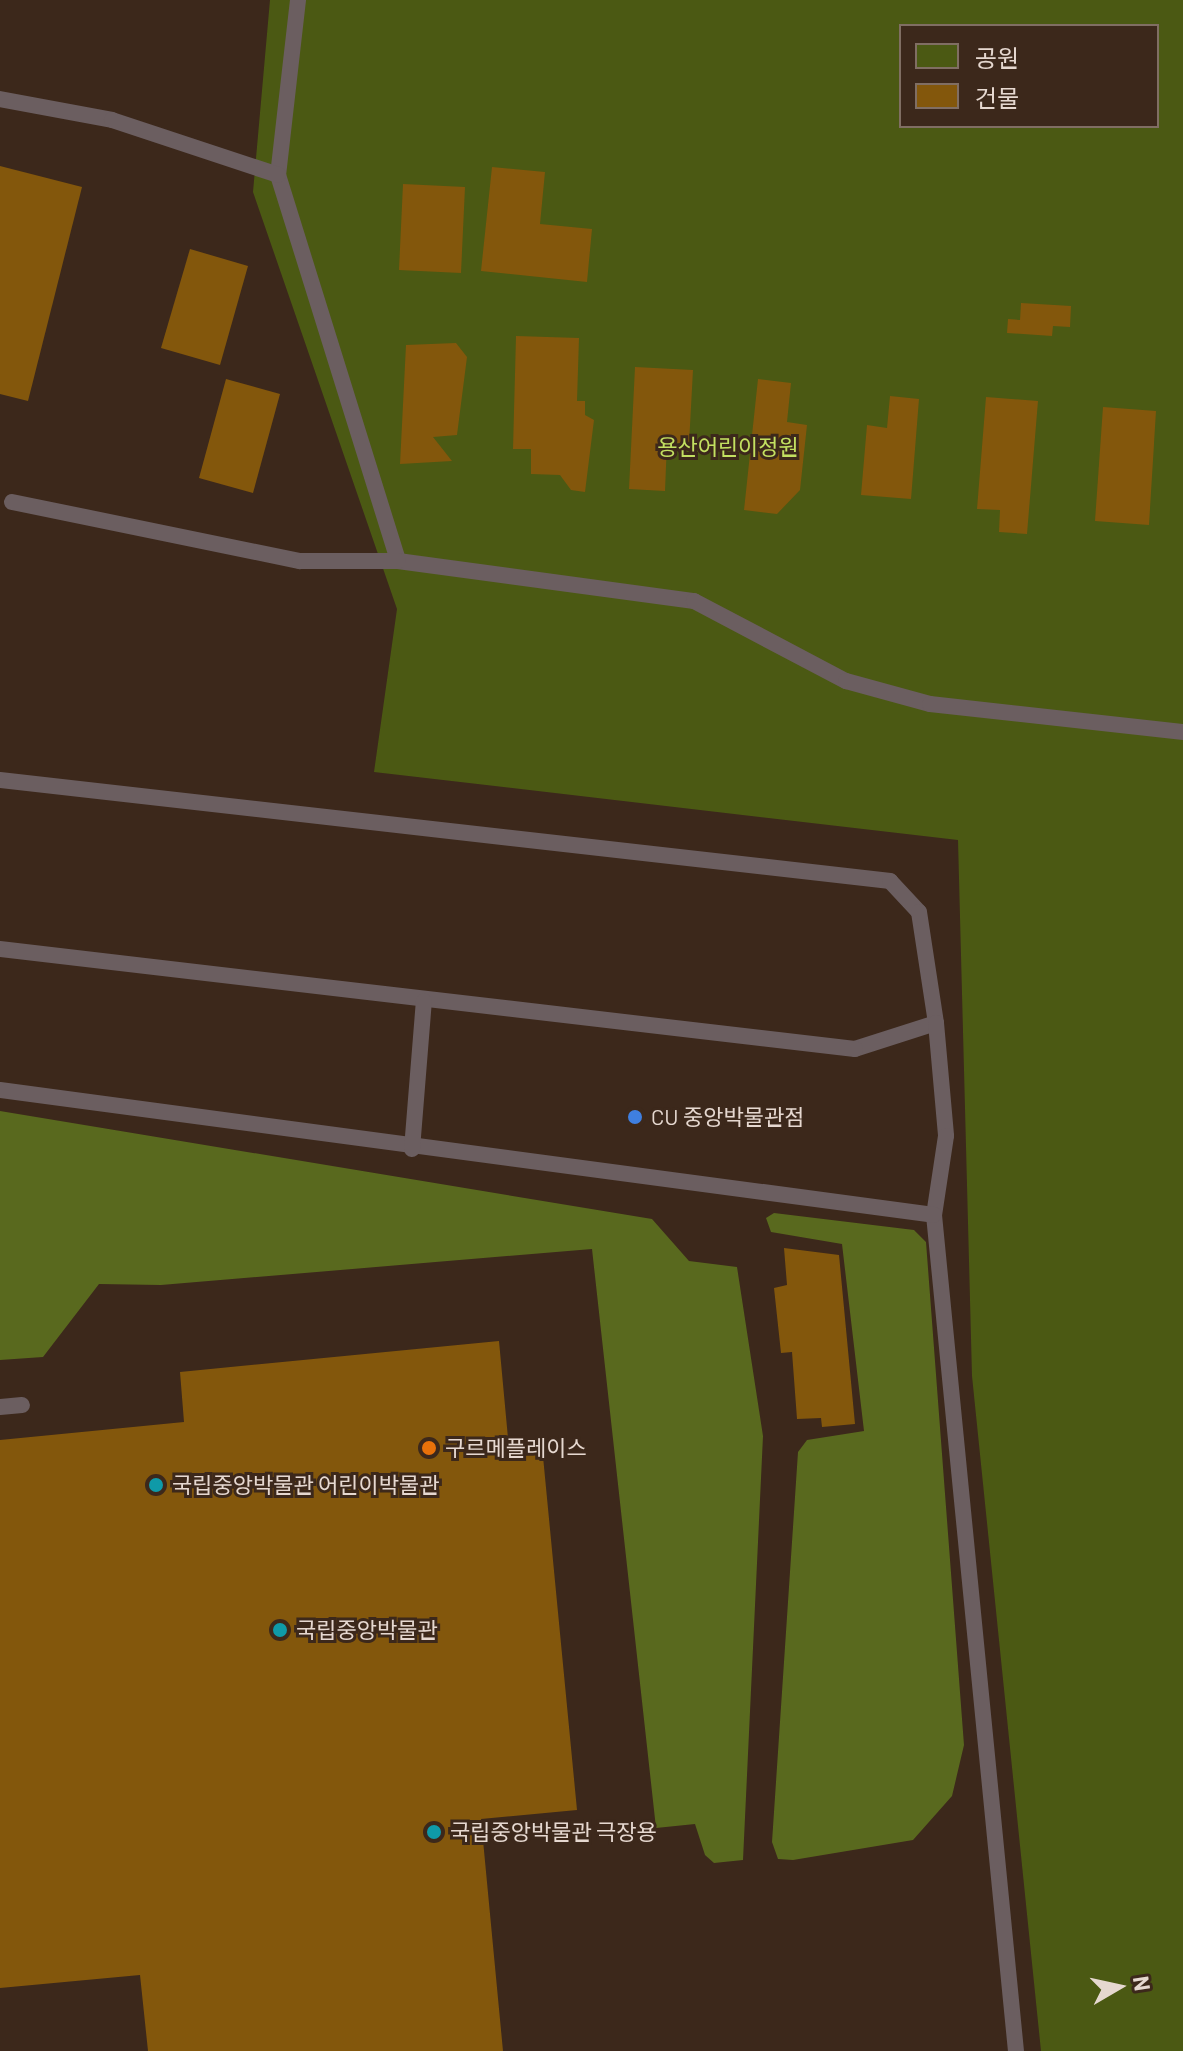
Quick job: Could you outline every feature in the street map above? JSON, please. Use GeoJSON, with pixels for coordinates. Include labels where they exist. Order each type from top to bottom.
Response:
{"type":"FeatureCollection","features":[{"type":"Feature","properties":{"kind":"lane"},"geometry":{"type":"LineString","coordinates":[[298,0],[278,175],[398,561]]}},
{"type":"Feature","properties":{"kind":"lane"},"geometry":{"type":"LineString","coordinates":[[0,99],[112,120],[278,175]]}},
{"type":"Feature","properties":{"kind":"lane"},"geometry":{"type":"LineString","coordinates":[[12,502],[300,561],[398,561],[694,601],[846,681],[930,704],[1183,732]]}},
{"type":"Feature","properties":{"kind":"lane"},"geometry":{"type":"LineString","coordinates":[[0,780],[890,881],[919,912],[936,1023],[946,1136],[934,1215],[1016,2051]]}},
{"type":"Feature","properties":{"kind":"lane"},"geometry":{"type":"LineString","coordinates":[[0,949],[855,1049],[936,1023]]}},
{"type":"Feature","properties":{"kind":"lane"},"geometry":{"type":"LineString","coordinates":[[412,1149],[424,1001]]}},
{"type":"Feature","properties":{"kind":"lane"},"geometry":{"type":"LineString","coordinates":[[0,1090],[412,1149],[934,1215]]}},
{"type":"Feature","properties":{"kind":"lane"},"geometry":{"type":"LineString","coordinates":[[0,1407],[22,1405]]}},
{"type":"Feature","properties":{"kind":"green space","name":"용산어린이정원"},"geometry":{"type":"Polygon","coordinates":[[[270,0],[1183,0],[1183,2051],[1041,2051],[972,1376],[958,840],[374,772],[397,609],[253,192],[270,0]]]}},
{"type":"Feature","properties":{"kind":"green space"},"geometry":{"type":"Polygon","coordinates":[[[0,1111],[652,1219],[689,1261],[737,1267],[763,1436],[743,1860],[714,1863],[705,1855],[695,1824],[656,1828],[592,1249],[161,1285],[99,1284],[43,1357],[0,1360],[0,1111]]]}},
{"type":"Feature","properties":{"kind":"green space"},"geometry":{"type":"Polygon","coordinates":[[[774,1213],[914,1230],[926,1242],[964,1745],[952,1796],[913,1840],[793,1860],[778,1859],[772,1842],[798,1452],[807,1440],[864,1431],[842,1244],[771,1232],[766,1218],[774,1213]]]}},
{"type":"Feature","properties":{"kind":"building"},"geometry":{"type":"Polygon","coordinates":[[[0,166],[82,187],[28,401],[0,394],[0,166]]]}},
{"type":"Feature","properties":{"kind":"building"},"geometry":{"type":"Polygon","coordinates":[[[492,167],[545,172],[540,224],[592,229],[587,282],[481,271],[492,167]]]}},
{"type":"Feature","properties":{"kind":"building"},"geometry":{"type":"Polygon","coordinates":[[[403,184],[465,187],[461,273],[399,270],[403,184]]]}},
{"type":"Feature","properties":{"kind":"building"},"geometry":{"type":"Polygon","coordinates":[[[190,249],[248,266],[220,365],[161,348],[190,249]]]}},
{"type":"Feature","properties":{"kind":"building"},"geometry":{"type":"Polygon","coordinates":[[[1021,303],[1071,306],[1070,327],[1053,326],[1052,336],[1007,333],[1008,319],[1020,320],[1021,303]]]}},
{"type":"Feature","properties":{"kind":"building"},"geometry":{"type":"Polygon","coordinates":[[[516,336],[579,338],[577,401],[585,401],[585,415],[594,420],[585,492],[571,490],[560,475],[531,474],[531,449],[513,449],[516,336]]]}},
{"type":"Feature","properties":{"kind":"building"},"geometry":{"type":"Polygon","coordinates":[[[456,343],[467,357],[457,435],[433,437],[452,461],[400,464],[406,345],[456,343]]]}},
{"type":"Feature","properties":{"kind":"building"},"geometry":{"type":"Polygon","coordinates":[[[635,367],[693,370],[689,444],[667,442],[665,491],[629,489],[635,367]]]}},
{"type":"Feature","properties":{"kind":"building"},"geometry":{"type":"Polygon","coordinates":[[[226,379],[280,394],[253,493],[199,478],[226,379]]]}},
{"type":"Feature","properties":{"kind":"building"},"geometry":{"type":"Polygon","coordinates":[[[758,379],[791,383],[787,422],[807,425],[800,490],[777,514],[744,510],[758,379]]]}},
{"type":"Feature","properties":{"kind":"building"},"geometry":{"type":"Polygon","coordinates":[[[890,396],[919,399],[911,499],[861,495],[867,425],[887,428],[890,396]]]}},
{"type":"Feature","properties":{"kind":"building"},"geometry":{"type":"Polygon","coordinates":[[[986,397],[1038,401],[1027,534],[999,532],[1000,510],[977,509],[986,397]]]}},
{"type":"Feature","properties":{"kind":"building"},"geometry":{"type":"Polygon","coordinates":[[[1103,407],[1156,411],[1149,525],[1095,521],[1103,407]]]}},
{"type":"Feature","properties":{"kind":"building"},"geometry":{"type":"Polygon","coordinates":[[[784,1248],[839,1255],[855,1424],[822,1427],[821,1418],[797,1419],[792,1352],[781,1353],[774,1288],[787,1285],[784,1248]]]}},
{"type":"Feature","properties":{"kind":"building","name":"국립중앙박물관"},"geometry":{"type":"Polygon","coordinates":[[[499,1341],[509,1449],[542,1446],[577,1810],[481,1819],[503,2051],[148,2051],[140,1975],[0,1988],[0,1440],[184,1422],[180,1372],[499,1341]]]}},
{"type":"Feature","properties":{"kind":"place","name":"CU 중앙박물관점"},"geometry":{"type":"Point","coordinates":[635,1117]}},
{"type":"Feature","properties":{"kind":"place","name":"구르메플레이스"},"geometry":{"type":"Point","coordinates":[429,1448]}},
{"type":"Feature","properties":{"kind":"place","name":"국립중앙박물관 어린이박물관"},"geometry":{"type":"Point","coordinates":[156,1485]}},
{"type":"Feature","properties":{"kind":"place","name":"국립중앙박물관"},"geometry":{"type":"Point","coordinates":[280,1630]}},
{"type":"Feature","properties":{"kind":"place","name":"국립중앙박물관 극장용"},"geometry":{"type":"Point","coordinates":[434,1832]}}]}
